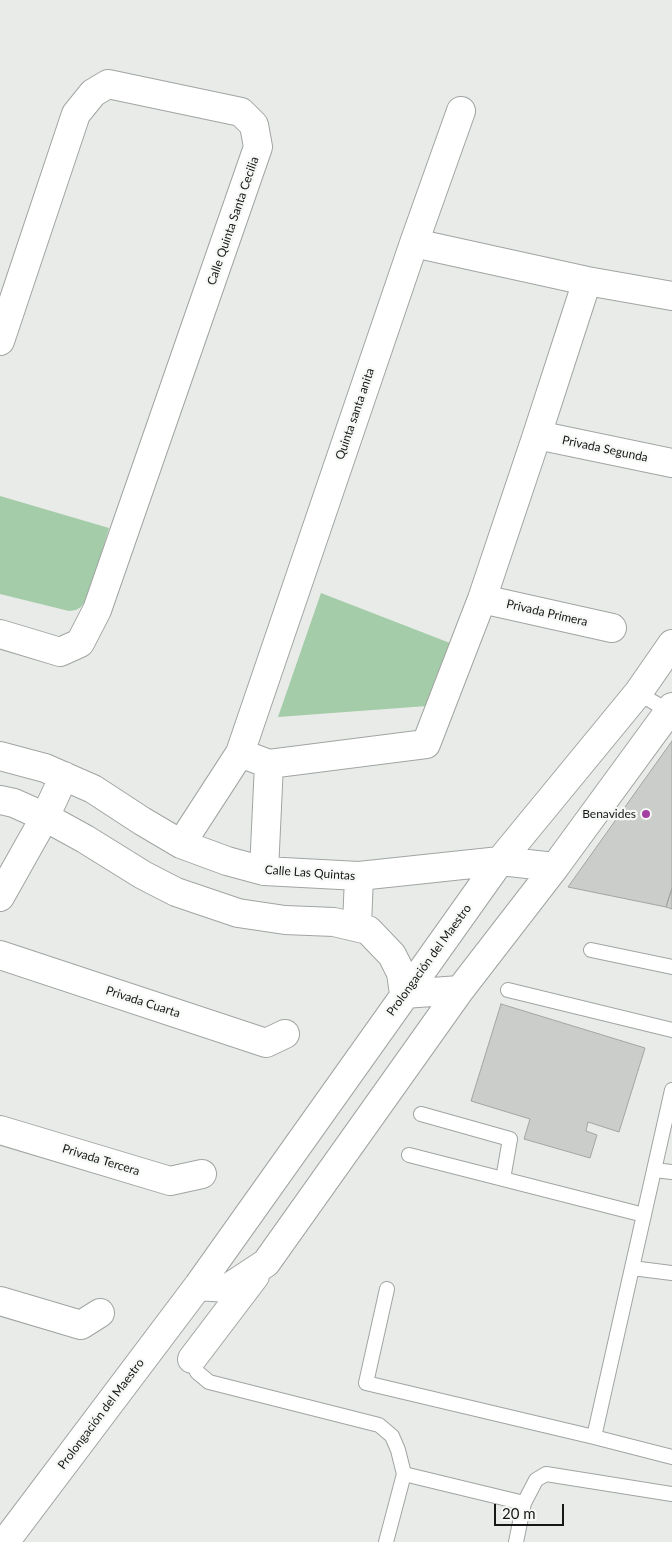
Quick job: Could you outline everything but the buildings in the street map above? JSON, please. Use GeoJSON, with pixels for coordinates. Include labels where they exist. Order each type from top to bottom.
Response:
{"type":"FeatureCollection","features":[{"type":"Feature","properties":{"kind":"street","name":"Calle Quinta Santa Cecilia"},"geometry":{"type":"LineString","coordinates":[[0,341],[76,114],[93,93],[108,84],[241,112],[254,125],[258,147],[98,610],[80,643],[60,652],[0,634]]}},
{"type":"Feature","properties":{"kind":"street","name":"Quinta santa anita"},"geometry":{"type":"LineString","coordinates":[[240,753],[460,111]]}},
{"type":"Feature","properties":{"kind":"street"},"geometry":{"type":"LineString","coordinates":[[414,243],[586,281],[672,296]]}},
{"type":"Feature","properties":{"kind":"street"},"geometry":{"type":"LineString","coordinates":[[180,844],[240,753],[269,764],[426,744],[482,599],[586,281]]}},
{"type":"Feature","properties":{"kind":"street","name":"Privada Segunda"},"geometry":{"type":"LineString","coordinates":[[537,435],[672,463]]}},
{"type":"Feature","properties":{"kind":"street","name":"Privada Primera"},"geometry":{"type":"LineString","coordinates":[[482,599],[612,628]]}},
{"type":"Feature","properties":{"kind":"street","name":"Prolongación del Maestro"},"geometry":{"type":"LineString","coordinates":[[5,1542],[198,1286],[500,861],[638,693],[672,644]]}},
{"type":"Feature","properties":{"kind":"street"},"geometry":{"type":"LineString","coordinates":[[192,1359],[266,1263],[460,990],[555,867],[671,711]]}},
{"type":"Feature","properties":{"kind":"street","name":"Calle Las Quintas"},"geometry":{"type":"LineString","coordinates":[[0,756],[64,776],[93,789],[180,844],[227,861],[264,871],[359,876],[500,861],[555,867]]}},
{"type":"Feature","properties":{"kind":"street"},"geometry":{"type":"LineString","coordinates":[[264,871],[269,764]]}},
{"type":"Feature","properties":{"kind":"street"},"geometry":{"type":"LineString","coordinates":[[0,897],[45,817],[64,776]]}},
{"type":"Feature","properties":{"kind":"street"},"geometry":{"type":"LineString","coordinates":[[0,800],[14,803],[45,817],[143,875],[185,895],[238,913],[263,918],[334,922],[368,930],[392,955],[401,972],[404,994],[460,990]]}},
{"type":"Feature","properties":{"kind":"street"},"geometry":{"type":"LineString","coordinates":[[357,926],[359,876]]}},
{"type":"Feature","properties":{"kind":"street","name":"Privada Cuarta"},"geometry":{"type":"LineString","coordinates":[[0,955],[266,1043],[285,1034]]}},
{"type":"Feature","properties":{"kind":"street","name":"Privada Tercera"},"geometry":{"type":"LineString","coordinates":[[0,1130],[170,1181],[202,1174]]}},
{"type":"Feature","properties":{"kind":"street"},"geometry":{"type":"LineString","coordinates":[[198,1286],[228,1288],[266,1263]]}},
{"type":"Feature","properties":{"kind":"street"},"geometry":{"type":"LineString","coordinates":[[0,1301],[81,1325],[100,1313]]}},
{"type":"Feature","properties":{"kind":"lane"},"geometry":{"type":"LineString","coordinates":[[638,693],[671,711]]}},
{"type":"Feature","properties":{"kind":"lane"},"geometry":{"type":"LineString","coordinates":[[591,950],[672,967]]}},
{"type":"Feature","properties":{"kind":"lane"},"geometry":{"type":"LineString","coordinates":[[508,990],[672,1030]]}},
{"type":"Feature","properties":{"kind":"lane"},"geometry":{"type":"LineString","coordinates":[[594,1437],[672,1090]]}},
{"type":"Feature","properties":{"kind":"lane"},"geometry":{"type":"LineString","coordinates":[[421,1114],[510,1139],[503,1179]]}},
{"type":"Feature","properties":{"kind":"lane"},"geometry":{"type":"LineString","coordinates":[[409,1155],[644,1215]]}},
{"type":"Feature","properties":{"kind":"lane"},"geometry":{"type":"LineString","coordinates":[[654,1170],[672,1172]]}},
{"type":"Feature","properties":{"kind":"lane"},"geometry":{"type":"LineString","coordinates":[[632,1268],[672,1273]]}},
{"type":"Feature","properties":{"kind":"lane"},"geometry":{"type":"LineString","coordinates":[[387,1289],[366,1383],[672,1457]]}},
{"type":"Feature","properties":{"kind":"lane"},"geometry":{"type":"LineString","coordinates":[[192,1359],[197,1372],[209,1382],[379,1426],[392,1436],[398,1450],[404,1474],[386,1542]]}},
{"type":"Feature","properties":{"kind":"lane"},"geometry":{"type":"LineString","coordinates":[[404,1474],[524,1503]]}},
{"type":"Feature","properties":{"kind":"lane"},"geometry":{"type":"LineString","coordinates":[[516,1542],[524,1503],[536,1480],[546,1474],[672,1494]]}},
{"type":"Feature","properties":{"kind":"green space"},"geometry":{"type":"Polygon","coordinates":[[[0,496],[109,528],[89,595],[81,607],[69,611],[0,594],[0,496]]]}},
{"type":"Feature","properties":{"kind":"green space"},"geometry":{"type":"Polygon","coordinates":[[[321,593],[450,643],[427,706],[278,717],[321,593]]]}},
{"type":"Feature","properties":{"kind":"place","name":"Benavides"},"geometry":{"type":"Point","coordinates":[646,814]}}]}
